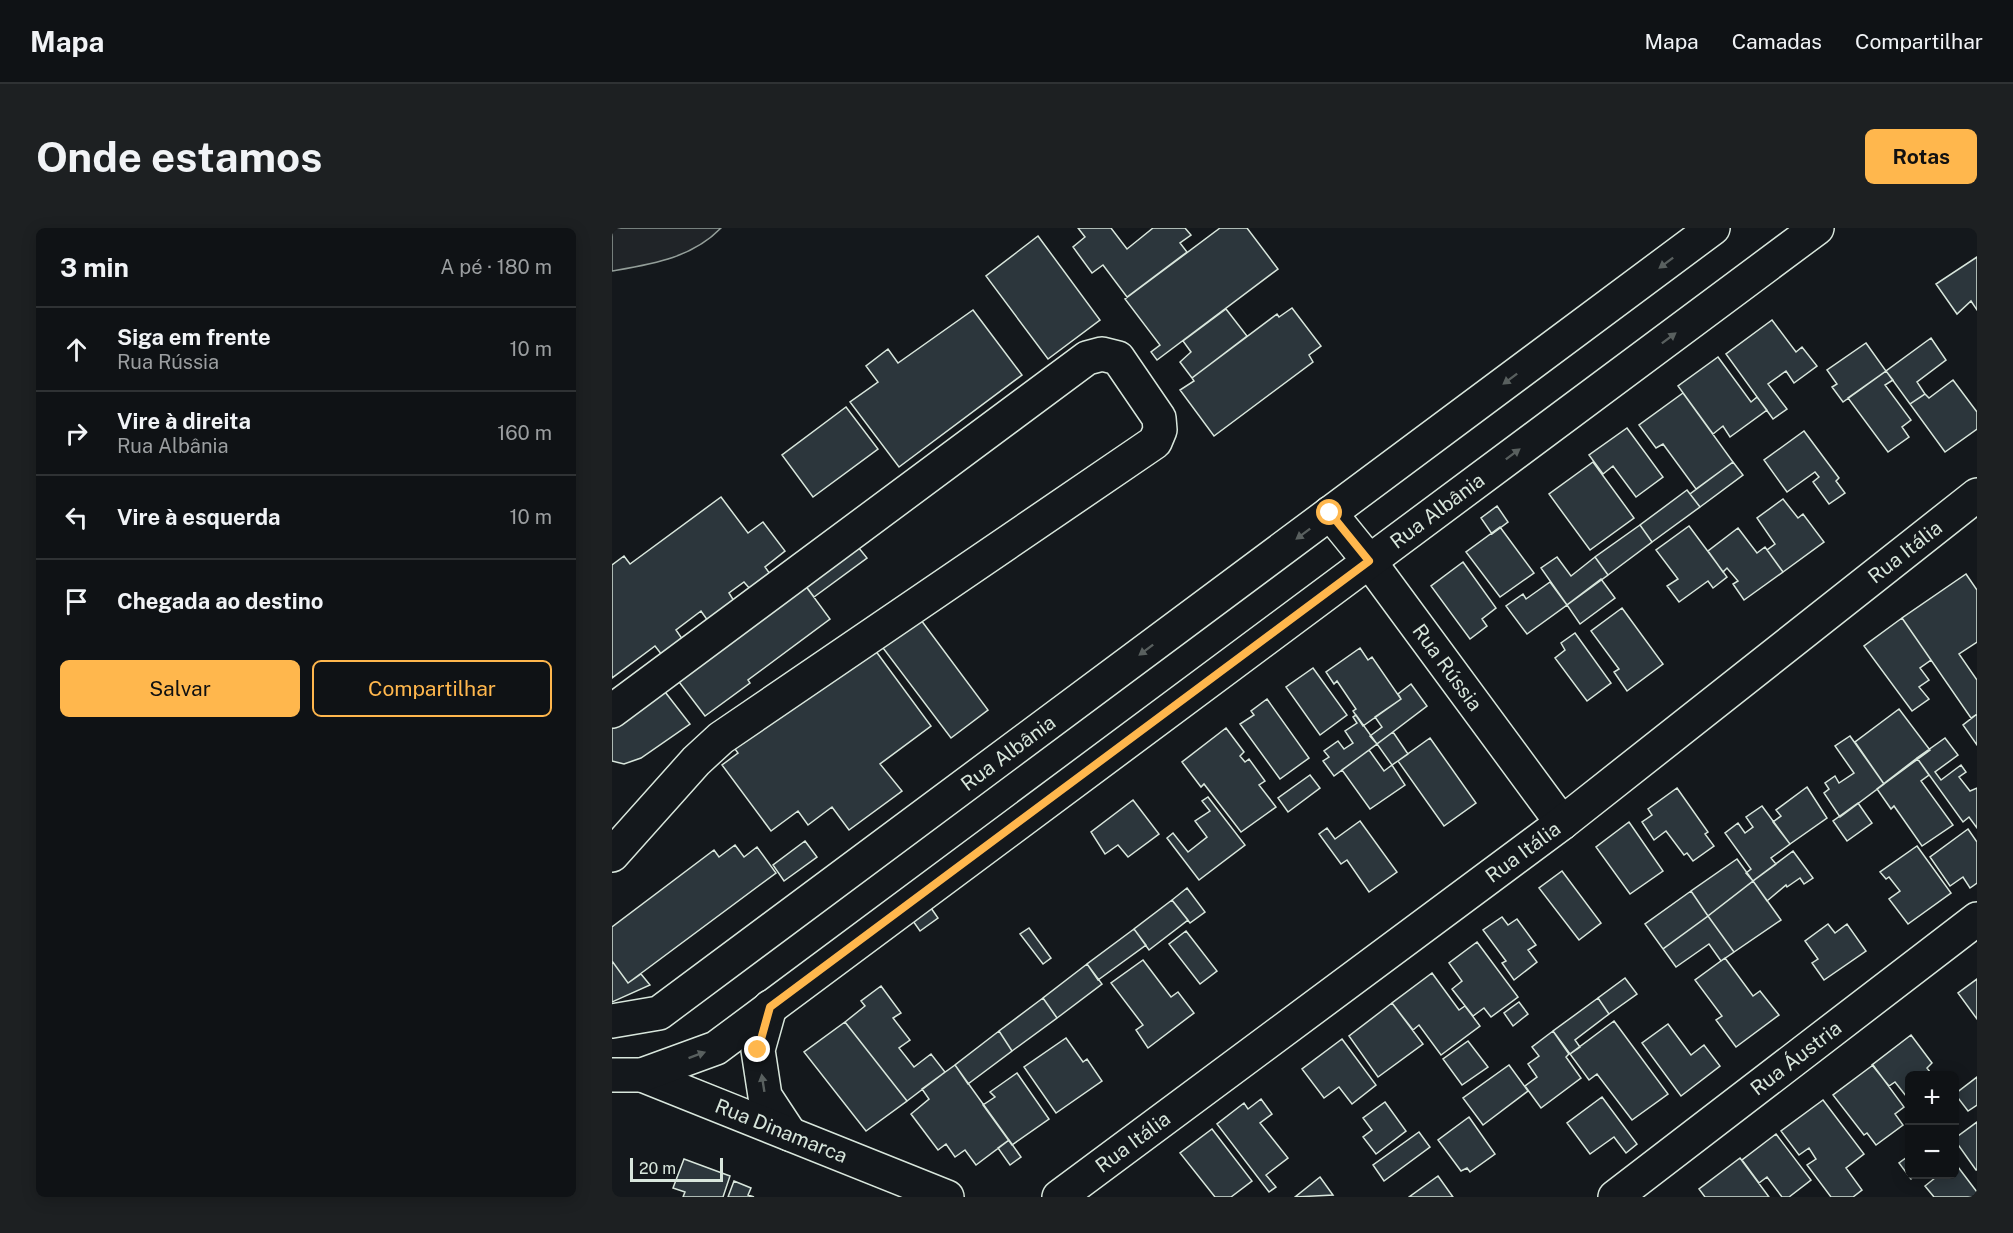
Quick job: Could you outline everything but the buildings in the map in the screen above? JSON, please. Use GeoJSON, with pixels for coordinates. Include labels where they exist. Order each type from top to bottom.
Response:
{"type":"FeatureCollection","features":[{"type":"Feature","properties":{"kind":"main road","name":"Rua Albânia"},"geometry":{"type":"LineString","coordinates":[[612,1021],[659,1013],[1713,228]]}},
{"type":"Feature","properties":{"kind":"main road","name":"Rua Albânia"},"geometry":{"type":"LineString","coordinates":[[627,1075],[716,1048],[1817,228]]}},
{"type":"Feature","properties":{"kind":"main road"},"geometry":{"type":"LineString","coordinates":[[612,711],[1087,358],[1102,354],[1118,358],[1159,418],[1160,430],[1155,442],[721,738],[696,761],[612,855]]}},
{"type":"Feature","properties":{"kind":"main road","name":"Rua Itália"},"geometry":{"type":"LineString","coordinates":[[1059,1197],[1562,823],[1977,495]]}},
{"type":"Feature","properties":{"kind":"main road","name":"Rua Rússia"},"geometry":{"type":"LineString","coordinates":[[1330,513],[1369,561],[1562,823]]}},
{"type":"Feature","properties":{"kind":"main road","name":"Rua Áustria"},"geometry":{"type":"LineString","coordinates":[[1616,1197],[1977,919]]}},
{"type":"Feature","properties":{"kind":"main road"},"geometry":{"type":"LineString","coordinates":[[770,1007],[758,1050],[765,1096],[790,1134]]}},
{"type":"Feature","properties":{"kind":"main road","name":"Rua Dinamarca"},"geometry":{"type":"LineString","coordinates":[[627,1075],[790,1134],[947,1197]]}},
{"type":"Feature","properties":{"kind":"shaded area"},"geometry":{"type":"Polygon","coordinates":[[[612,228],[721,228],[710,238],[684,253],[656,262],[612,271],[612,228]]]}},
{"type":"Feature","properties":{"kind":"route"},"geometry":{"type":"LineString","coordinates":[[758,1050],[770,1007],[1369,561],[1330,513]]}}]}
